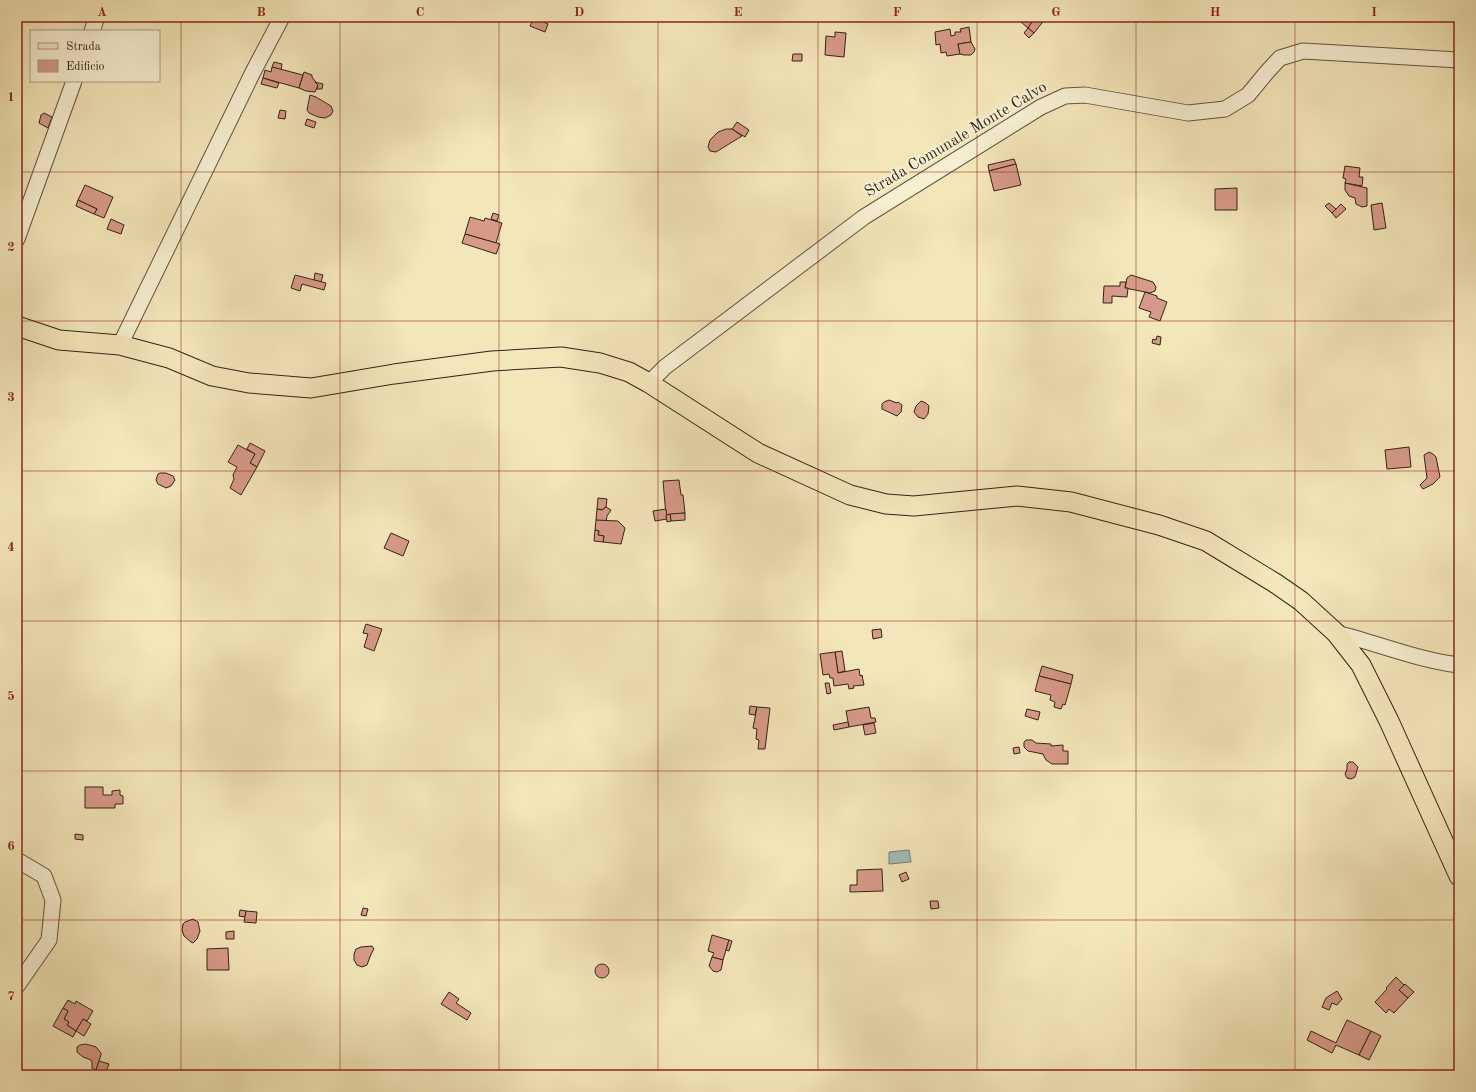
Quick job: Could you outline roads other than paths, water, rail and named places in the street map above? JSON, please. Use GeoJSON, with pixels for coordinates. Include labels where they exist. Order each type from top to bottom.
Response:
{"type":"FeatureCollection","features":[{"type":"Feature","properties":{"kind":"main road"},"geometry":{"type":"LineString","coordinates":[[17,326],[59,340],[120,345],[169,358],[212,376],[249,384],[311,388],[394,374],[484,362],[561,357],[600,363],[630,372],[758,453],[850,495],[886,504],[914,506],[1017,496],[1071,502],[1159,525],[1206,541],[1276,583],[1301,601],[1336,633],[1362,665],[1459,876]]}},
{"type":"Feature","properties":{"kind":"street"},"geometry":{"type":"LineString","coordinates":[[92,30],[97,17]]}},
{"type":"Feature","properties":{"kind":"street"},"geometry":{"type":"LineString","coordinates":[[120,345],[253,72],[282,17]]}},
{"type":"Feature","properties":{"kind":"street","name":"Strada Comunale Monte Calvo"},"geometry":{"type":"LineString","coordinates":[[649,383],[666,367],[864,217],[1041,107],[1065,96],[1085,95],[1188,113],[1225,109],[1248,95],[1266,72],[1280,58],[1303,51],[1459,60]]}},
{"type":"Feature","properties":{"kind":"street"},"geometry":{"type":"LineString","coordinates":[[17,239],[74,82]]}},
{"type":"Feature","properties":{"kind":"street"},"geometry":{"type":"LineString","coordinates":[[1336,633],[1414,656],[1447,664],[1459,665]]}},
{"type":"Feature","properties":{"kind":"street"},"geometry":{"type":"LineString","coordinates":[[17,860],[44,876],[53,900],[49,940],[17,986]]}},
{"type":"Feature","properties":{"kind":"water"},"geometry":{"type":"Polygon","coordinates":[[[909,850],[911,862],[889,864],[889,852],[909,850]]]}}]}
